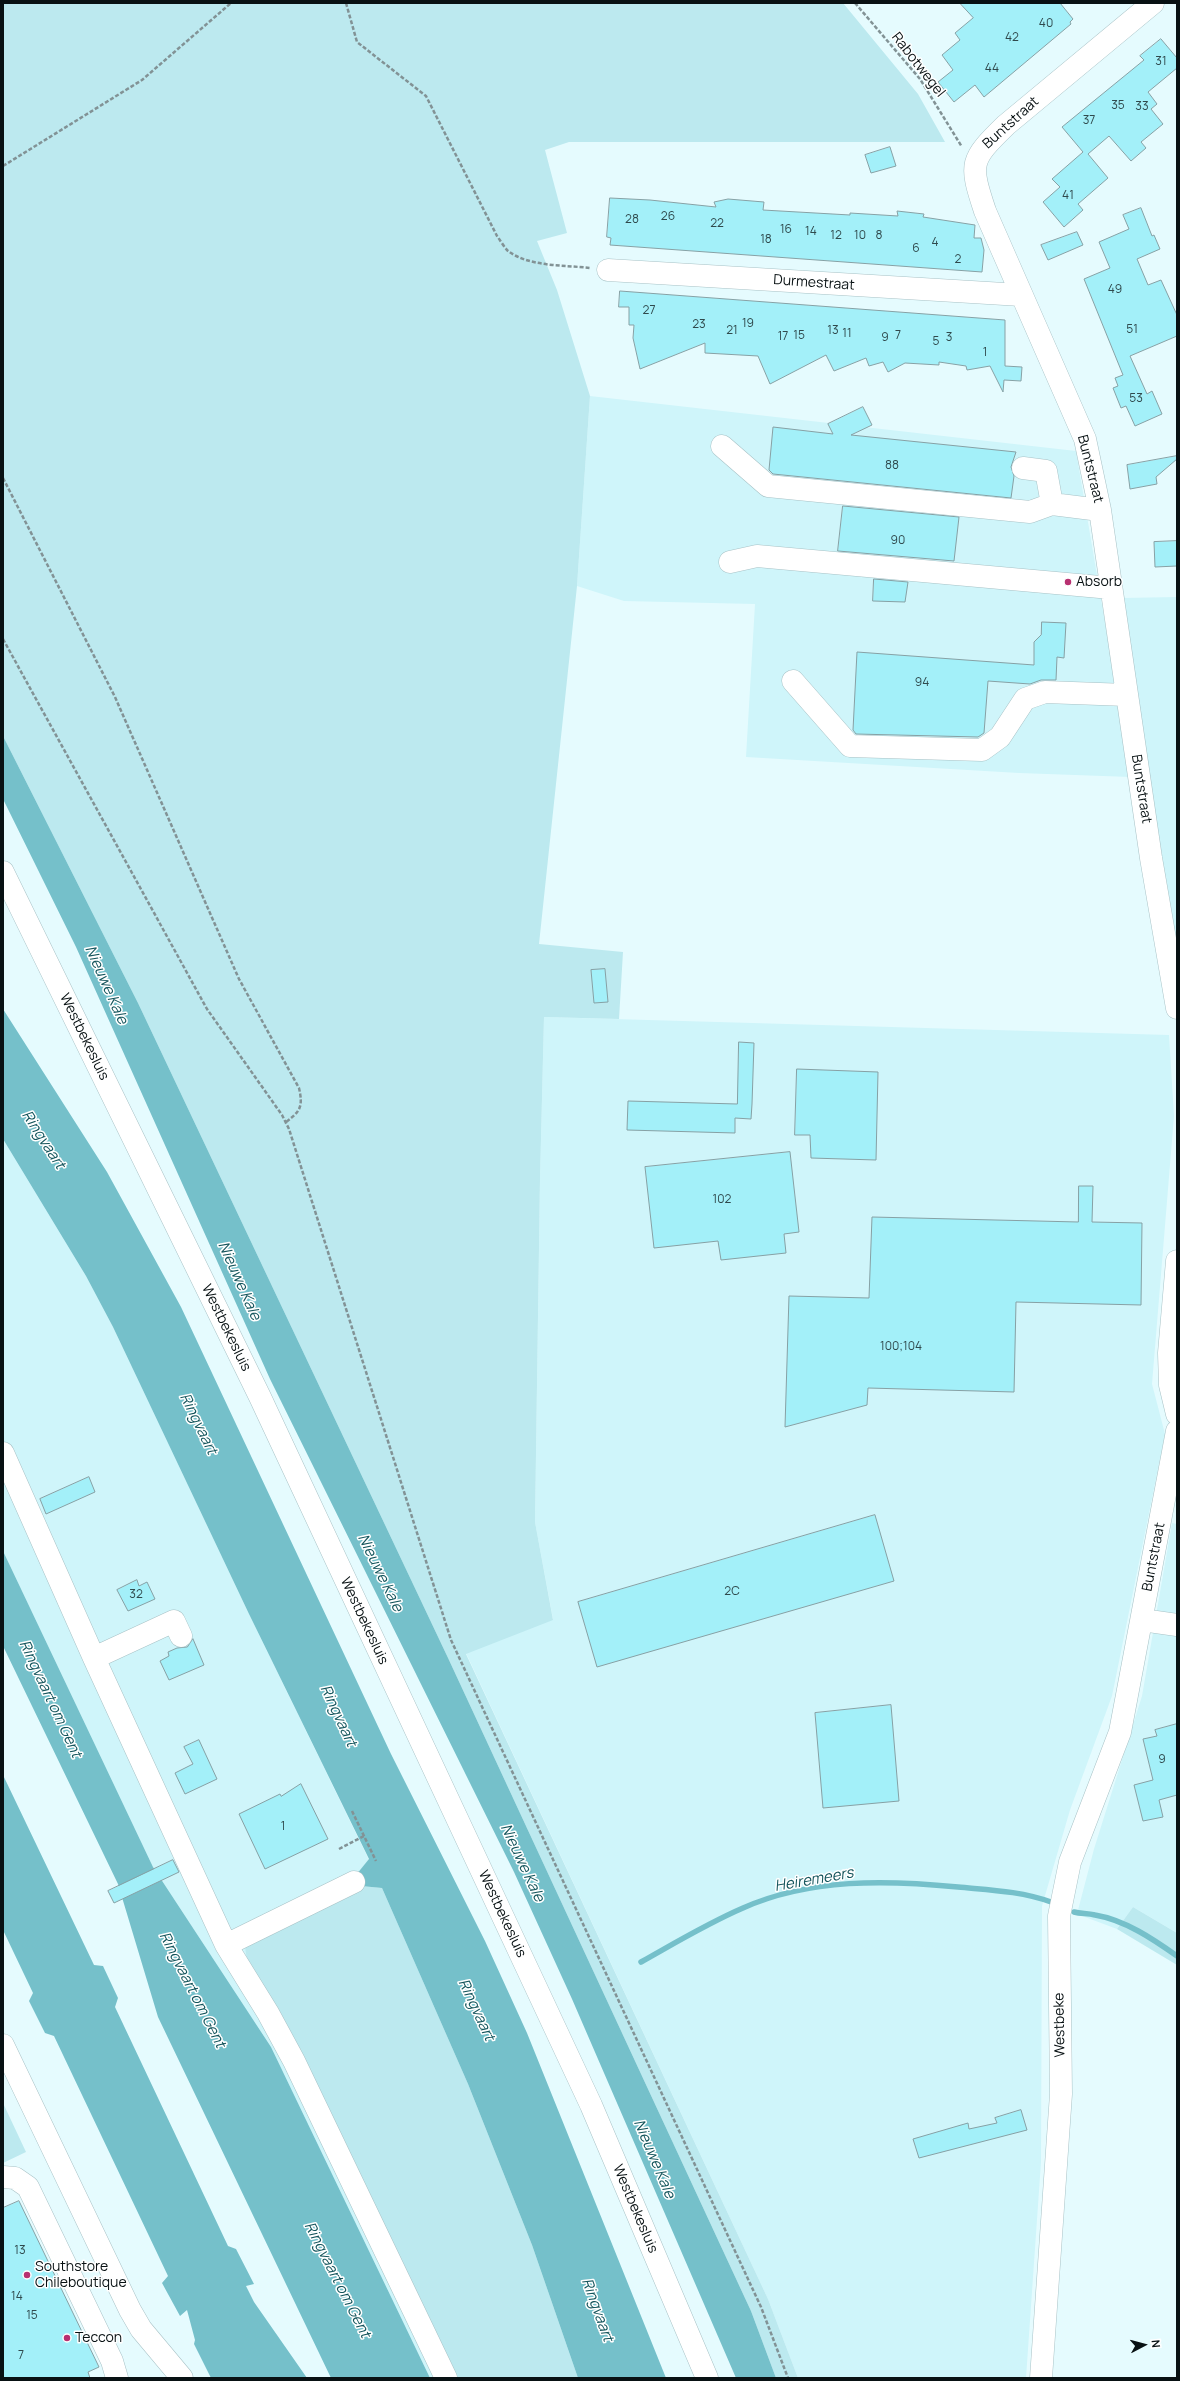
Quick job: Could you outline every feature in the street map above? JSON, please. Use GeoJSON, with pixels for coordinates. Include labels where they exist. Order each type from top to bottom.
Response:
{"type":"FeatureCollection","features":[{"type":"Feature","properties":{"kind":"street","name":"Buntstraat"},"geometry":{"type":"LineString","coordinates":[[1153,3],[1006,126],[984,147],[975,160],[976,186],[984,211],[1085,439],[1100,510],[1127,695],[1177,1008]]}},
{"type":"Feature","properties":{"kind":"street","name":"Durmestraat"},"geometry":{"type":"LineString","coordinates":[[608,270],[1021,295]]}},
{"type":"Feature","properties":{"kind":"street"},"geometry":{"type":"LineString","coordinates":[[722,446],[768,486],[1030,512],[1052,504],[1100,510]]}},
{"type":"Feature","properties":{"kind":"street"},"geometry":{"type":"LineString","coordinates":[[1023,468],[1046,471],[1052,504]]}},
{"type":"Feature","properties":{"kind":"street"},"geometry":{"type":"LineString","coordinates":[[730,562],[757,556],[1111,588]]}},
{"type":"Feature","properties":{"kind":"street"},"geometry":{"type":"LineString","coordinates":[[793,681],[850,746],[982,750],[1000,737],[1025,699],[1045,692],[1127,695]]}},
{"type":"Feature","properties":{"kind":"street","name":"Westbekesluis"},"geometry":{"type":"LineString","coordinates":[[3,872],[260,1397],[581,2083],[707,2378]]}},
{"type":"Feature","properties":{"kind":"street"},"geometry":{"type":"LineString","coordinates":[[1177,1261],[1168,1353],[1170,1385],[1177,1414]]}},
{"type":"Feature","properties":{"kind":"street","name":"Buntstraat"},"geometry":{"type":"LineString","coordinates":[[1130,1682],[1177,1431]]}},
{"type":"Feature","properties":{"kind":"street"},"geometry":{"type":"LineString","coordinates":[[3,1453],[94,1658],[226,1945],[268,2013],[294,2062],[446,2378]]}},
{"type":"Feature","properties":{"kind":"street"},"geometry":{"type":"LineString","coordinates":[[1142,1620],[1177,1625]]}},
{"type":"Feature","properties":{"kind":"street"},"geometry":{"type":"LineString","coordinates":[[94,1658],[165,1624]]}},
{"type":"Feature","properties":{"kind":"street","name":"Westbeke"},"geometry":{"type":"LineString","coordinates":[[1041,2378],[1061,2094],[1059,1916],[1070,1862],[1120,1732],[1130,1682]]}},
{"type":"Feature","properties":{"kind":"street"},"geometry":{"type":"LineString","coordinates":[[226,1945],[354,1882]]}},
{"type":"Feature","properties":{"kind":"street"},"geometry":{"type":"LineString","coordinates":[[3,2045],[130,2310],[141,2329],[175,2370]]}},
{"type":"Feature","properties":{"kind":"street"},"geometry":{"type":"LineString","coordinates":[[3,2177],[15,2178],[28,2186],[112,2361],[117,2378]]}},
{"type":"Feature","properties":{"kind":"path"},"geometry":{"type":"LineString","coordinates":[[3,166],[142,80],[231,3]]}},
{"type":"Feature","properties":{"kind":"path"},"geometry":{"type":"LineString","coordinates":[[346,3],[357,42],[426,96],[497,236],[508,250],[522,258],[539,262],[608,270]]}},
{"type":"Feature","properties":{"kind":"path","name":"Rabotwegel"},"geometry":{"type":"LineString","coordinates":[[856,3],[920,79],[967,155],[975,160]]}},
{"type":"Feature","properties":{"kind":"path"},"geometry":{"type":"LineString","coordinates":[[3,478],[115,697],[239,979],[299,1088],[302,1101],[300,1108],[286,1122]]}},
{"type":"Feature","properties":{"kind":"path"},"geometry":{"type":"LineString","coordinates":[[3,639],[207,1009],[286,1122],[451,1640],[761,2307],[788,2378]]}},
{"type":"Feature","properties":{"kind":"path"},"geometry":{"type":"LineString","coordinates":[[352,1811],[376,1861]]}},
{"type":"Feature","properties":{"kind":"path"},"geometry":{"type":"LineString","coordinates":[[338,1849],[364,1836]]}},
{"type":"Feature","properties":{"kind":"shaded area"},"geometry":{"type":"Polygon","coordinates":[[[3,3],[843,3],[918,94],[945,142],[569,142],[545,150],[567,233],[537,241],[557,290],[590,396],[577,586],[539,944],[623,952],[619,1019],[544,1017],[535,1522],[553,1620],[466,1654],[768,2299],[798,2378],[776,2378],[751,2311],[449,1660],[138,1003],[3,736],[3,3]]]}},
{"type":"Feature","properties":{"kind":"shaded area"},"geometry":{"type":"Polygon","coordinates":[[[590,396],[1076,451],[1131,777],[1019,773],[746,757],[755,604],[624,601],[577,586],[590,396]]]}},
{"type":"Feature","properties":{"kind":"shaded area"},"geometry":{"type":"Polygon","coordinates":[[[1177,597],[1177,945],[1149,780],[1122,598],[1177,597]]]}},
{"type":"Feature","properties":{"kind":"shaded area"},"geometry":{"type":"Polygon","coordinates":[[[544,1017],[1169,1035],[1174,1116],[1152,1384],[1165,1434],[1112,1696],[1070,1810],[1042,1906],[1041,2162],[1026,2378],[798,2378],[768,2299],[466,1653],[553,1619],[535,1522],[544,1017]]]}},
{"type":"Feature","properties":{"kind":"shaded area"},"geometry":{"type":"Polygon","coordinates":[[[3,1139],[86,1276],[113,1327],[249,1614],[369,1860],[356,1875],[578,2378],[430,2378],[271,2047],[153,1867],[3,1551],[3,1139]]]}},
{"type":"Feature","properties":{"kind":"shaded area"},"geometry":{"type":"Polygon","coordinates":[[[1172,1523],[1177,1524],[1177,1933],[1133,1907],[1117,1929],[1077,1914],[1094,1849],[1142,1696],[1172,1523]]]}},
{"type":"Feature","properties":{"kind":"shaded area"},"geometry":{"type":"Polygon","coordinates":[[[361,1886],[382,1888],[468,2084],[532,2245],[578,2378],[449,2378],[247,1960],[245,1947],[361,1886]]]}},
{"type":"Feature","properties":{"kind":"shaded area"},"geometry":{"type":"Polygon","coordinates":[[[1133,1907],[1177,1933],[1177,1965],[1117,1929],[1133,1907]]]}},
{"type":"Feature","properties":{"kind":"shaded area"},"geometry":{"type":"Polygon","coordinates":[[[3,2103],[26,2152],[3,2163],[3,2103]]]}},
{"type":"Feature","properties":{"kind":"water","name":"Nieuwe Kale"},"geometry":{"type":"Polygon","coordinates":[[[3,736],[138,1003],[449,1660],[751,2311],[776,2378],[736,2378],[572,1999],[514,1872],[270,1379],[76,947],[3,799],[3,736]]]}},
{"type":"Feature","properties":{"kind":"water","name":"Ringvaart"},"geometry":{"type":"Polygon","coordinates":[[[3,1009],[107,1172],[181,1307],[391,1754],[485,1941],[527,2033],[666,2378],[578,2378],[532,2245],[468,2084],[382,1888],[361,1886],[356,1875],[369,1859],[249,1614],[113,1327],[86,1276],[3,1139],[3,1009]]]}},
{"type":"Feature","properties":{"kind":"water","name":"Ringvaart om Gent"},"geometry":{"type":"Polygon","coordinates":[[[3,1551],[153,1867],[271,2047],[430,2378],[331,2378],[158,2017],[118,1884],[3,1646],[3,1551]]]}},
{"type":"Feature","properties":{"kind":"water"},"geometry":{"type":"Polygon","coordinates":[[[3,1775],[94,1965],[103,1966],[118,1998],[115,2007],[228,2246],[236,2249],[254,2284],[246,2286],[254,2302],[307,2378],[211,2378],[194,2344],[195,2340],[187,2310],[180,2316],[162,2283],[168,2276],[54,2036],[45,2033],[29,2001],[33,1993],[3,1930],[3,1775]]]}},
{"type":"Feature","properties":{"kind":"building"},"geometry":{"type":"Polygon","coordinates":[[[960,3],[1060,3],[1073,19],[1070,22],[1071,24],[984,97],[975,85],[954,102],[938,82],[953,70],[942,55],[960,40],[955,33],[973,18],[960,3]]]}},
{"type":"Feature","properties":{"kind":"building"},"geometry":{"type":"Polygon","coordinates":[[[1161,39],[1177,58],[1177,68],[1148,92],[1157,104],[1151,109],[1163,124],[1141,142],[1146,148],[1131,161],[1109,136],[1088,154],[1108,178],[1078,204],[1083,210],[1064,227],[1043,202],[1060,187],[1052,179],[1083,152],[1062,127],[1144,60],[1140,56],[1161,39]]]}},
{"type":"Feature","properties":{"kind":"building"},"geometry":{"type":"Polygon","coordinates":[[[890,147],[896,166],[871,173],[865,155],[890,147]]]}},
{"type":"Feature","properties":{"kind":"building"},"geometry":{"type":"Polygon","coordinates":[[[610,198],[650,200],[716,207],[714,202],[728,199],[764,202],[763,210],[850,215],[850,213],[898,216],[897,211],[924,214],[923,217],[975,225],[974,238],[981,238],[984,250],[982,272],[610,245],[611,238],[607,237],[610,198]]]}},
{"type":"Feature","properties":{"kind":"building"},"geometry":{"type":"Polygon","coordinates":[[[1141,208],[1152,236],[1154,235],[1160,249],[1137,259],[1148,285],[1161,280],[1177,315],[1177,336],[1130,356],[1147,394],[1152,391],[1162,414],[1135,426],[1126,406],[1121,408],[1113,388],[1118,386],[1115,378],[1123,375],[1084,279],[1110,268],[1099,242],[1129,229],[1123,215],[1141,208]]]}},
{"type":"Feature","properties":{"kind":"building"},"geometry":{"type":"Polygon","coordinates":[[[1077,232],[1083,245],[1048,260],[1041,245],[1077,232]]]}},
{"type":"Feature","properties":{"kind":"building"},"geometry":{"type":"Polygon","coordinates":[[[620,291],[1005,320],[1005,366],[1022,367],[1021,381],[1004,380],[1003,392],[990,366],[967,370],[966,366],[939,362],[939,365],[905,363],[888,372],[883,362],[869,366],[866,358],[834,371],[826,355],[770,384],[758,356],[705,353],[705,343],[640,369],[633,338],[634,325],[629,325],[629,307],[619,307],[620,291]]]}},
{"type":"Feature","properties":{"kind":"building"},"geometry":{"type":"Polygon","coordinates":[[[863,407],[872,425],[851,435],[1016,452],[1011,467],[1014,476],[1011,498],[773,474],[769,470],[773,427],[833,434],[828,424],[863,407]]]}},
{"type":"Feature","properties":{"kind":"building"},"geometry":{"type":"Polygon","coordinates":[[[1177,456],[1177,459],[1156,477],[1157,484],[1130,489],[1127,465],[1177,456]]]}},
{"type":"Feature","properties":{"kind":"building"},"geometry":{"type":"Polygon","coordinates":[[[843,506],[959,517],[954,561],[838,551],[843,506]]]}},
{"type":"Feature","properties":{"kind":"building"},"geometry":{"type":"Polygon","coordinates":[[[1177,541],[1177,566],[1155,567],[1154,542],[1177,541]]]}},
{"type":"Feature","properties":{"kind":"building"},"geometry":{"type":"Polygon","coordinates":[[[874,579],[908,582],[905,602],[873,601],[874,579]]]}},
{"type":"Feature","properties":{"kind":"building"},"geometry":{"type":"Polygon","coordinates":[[[1042,622],[1066,623],[1064,658],[1057,657],[1056,680],[1041,680],[1030,684],[988,681],[984,733],[978,737],[856,734],[853,730],[857,652],[1034,665],[1034,642],[1041,635],[1042,622]]]}},
{"type":"Feature","properties":{"kind":"building"},"geometry":{"type":"Polygon","coordinates":[[[605,969],[608,1002],[594,1003],[591,970],[605,969]]]}},
{"type":"Feature","properties":{"kind":"building"},"geometry":{"type":"Polygon","coordinates":[[[739,1042],[754,1043],[752,1104],[751,1119],[735,1118],[735,1133],[627,1130],[628,1101],[737,1104],[739,1042]]]}},
{"type":"Feature","properties":{"kind":"building"},"geometry":{"type":"Polygon","coordinates":[[[797,1069],[878,1072],[876,1160],[811,1158],[810,1135],[795,1135],[797,1069]]]}},
{"type":"Feature","properties":{"kind":"building"},"geometry":{"type":"Polygon","coordinates":[[[790,1152],[799,1232],[784,1234],[786,1253],[721,1260],[718,1241],[654,1248],[645,1167],[790,1152]]]}},
{"type":"Feature","properties":{"kind":"building"},"geometry":{"type":"Polygon","coordinates":[[[1079,1186],[1093,1186],[1092,1222],[1142,1223],[1141,1305],[1016,1302],[1014,1392],[868,1388],[867,1405],[785,1427],[789,1296],[869,1298],[872,1217],[1078,1222],[1079,1186]]]}},
{"type":"Feature","properties":{"kind":"building"},"geometry":{"type":"Polygon","coordinates":[[[89,1477],[95,1492],[46,1514],[40,1499],[89,1477]]]}},
{"type":"Feature","properties":{"kind":"building"},"geometry":{"type":"Polygon","coordinates":[[[875,1515],[894,1581],[597,1667],[578,1602],[875,1515]]]}},
{"type":"Feature","properties":{"kind":"building"},"geometry":{"type":"Polygon","coordinates":[[[137,1580],[139,1586],[147,1582],[155,1599],[128,1611],[117,1590],[137,1580]]]}},
{"type":"Feature","properties":{"kind":"building"},"geometry":{"type":"Polygon","coordinates":[[[193,1639],[204,1665],[169,1680],[160,1661],[169,1656],[168,1652],[177,1648],[187,1647],[193,1639]]]}},
{"type":"Feature","properties":{"kind":"building"},"geometry":{"type":"Polygon","coordinates":[[[891,1705],[899,1801],[823,1808],[815,1713],[891,1705]]]}},
{"type":"Feature","properties":{"kind":"building"},"geometry":{"type":"Polygon","coordinates":[[[1177,1724],[1177,1795],[1159,1800],[1163,1817],[1143,1821],[1134,1785],[1153,1780],[1143,1739],[1157,1736],[1155,1730],[1177,1724]]]}},
{"type":"Feature","properties":{"kind":"building"},"geometry":{"type":"Polygon","coordinates":[[[199,1740],[217,1779],[185,1794],[175,1773],[193,1764],[184,1747],[199,1740]]]}},
{"type":"Feature","properties":{"kind":"building"},"geometry":{"type":"Polygon","coordinates":[[[301,1784],[328,1839],[265,1869],[239,1814],[280,1794],[281,1796],[301,1784]]]}},
{"type":"Feature","properties":{"kind":"building"},"geometry":{"type":"Polygon","coordinates":[[[173,1860],[179,1872],[114,1903],[108,1891],[173,1860]]]}},
{"type":"Feature","properties":{"kind":"building"},"geometry":{"type":"Polygon","coordinates":[[[1021,2110],[1027,2130],[919,2158],[913,2139],[968,2123],[969,2129],[997,2123],[995,2118],[1021,2110]]]}},
{"type":"Feature","properties":{"kind":"building"},"geometry":{"type":"Polygon","coordinates":[[[19,2201],[99,2367],[88,2372],[90,2378],[3,2378],[3,2208],[19,2201]]]}},
{"type":"Feature","properties":{"kind":"waterway","name":"Heiremeers"},"geometry":{"type":"LineString","coordinates":[[641,1962],[704,1927],[743,1908],[769,1898],[822,1886],[904,1883],[1005,1892],[1028,1895],[1051,1902]]}},
{"type":"Feature","properties":{"kind":"waterway","name":"Heiremeers"},"geometry":{"type":"LineString","coordinates":[[1074,1912],[1092,1914],[1117,1921],[1138,1931],[1177,1956]]}},
{"type":"Feature","properties":{"kind":"place","name":"Absorb"},"geometry":{"type":"Point","coordinates":[1068,582]}},
{"type":"Feature","properties":{"kind":"place","name":"Southstore Chileboutique"},"geometry":{"type":"Point","coordinates":[27,2275]}},
{"type":"Feature","properties":{"kind":"place","name":"Teccon"},"geometry":{"type":"Point","coordinates":[67,2338]}}]}
